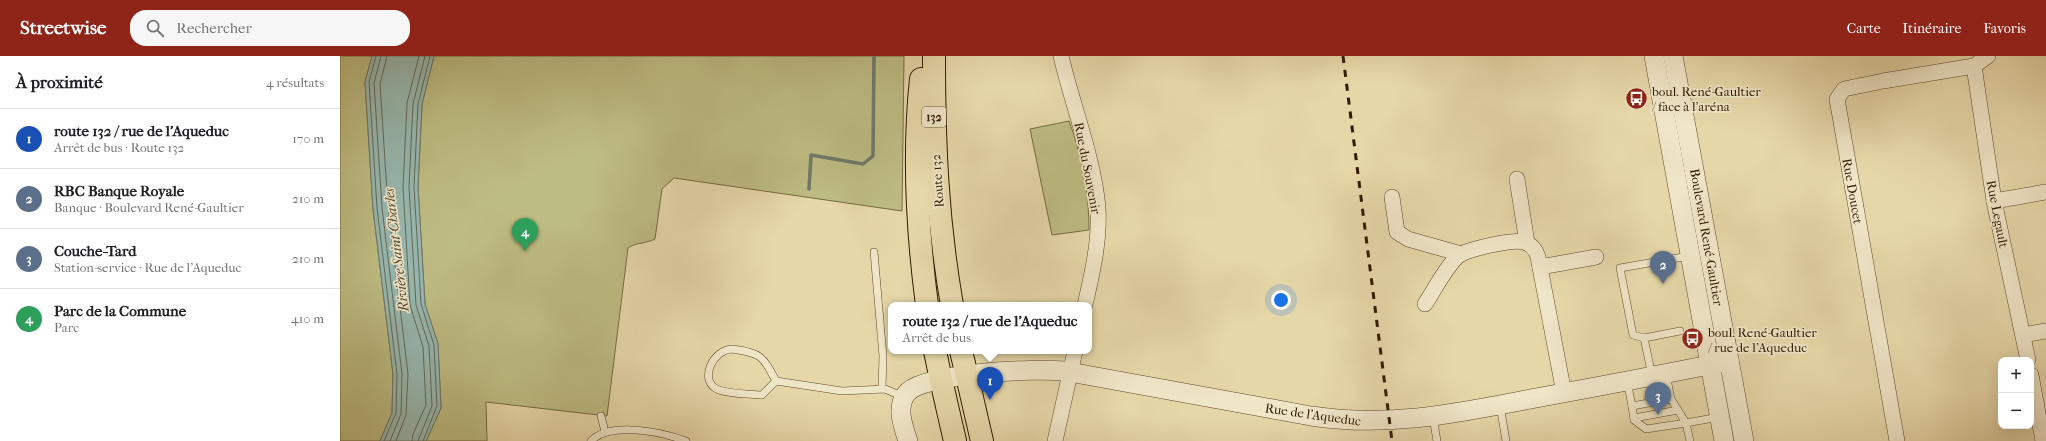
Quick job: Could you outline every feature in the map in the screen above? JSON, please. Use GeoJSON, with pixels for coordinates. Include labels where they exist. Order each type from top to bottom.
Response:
{"type":"FeatureCollection","features":[{"type":"Feature","properties":{"kind":"main road","name":"Route 132"},"geometry":{"type":"LineString","coordinates":[[924,56],[917,139],[916,188],[918,232],[927,302]]}},
{"type":"Feature","properties":{"kind":"main road","name":"Route 132"},"geometry":{"type":"LineString","coordinates":[[934,56],[937,190],[944,255],[952,302]]}},
{"type":"Feature","properties":{"kind":"main road"},"geometry":{"type":"LineString","coordinates":[[936,354],[955,441]]}},
{"type":"Feature","properties":{"kind":"main road"},"geometry":{"type":"LineString","coordinates":[[962,354],[982,441]]}},
{"type":"Feature","properties":{"kind":"street","name":"Rue du Souvenir"},"geometry":{"type":"LineString","coordinates":[[1061,56],[1082,132],[1098,206],[1096,246],[1086,302]]}},
{"type":"Feature","properties":{"kind":"street","name":"Boulevard René-Gaultier"},"geometry":{"type":"LineString","coordinates":[[1654,56],[1689,256],[1724,441]]}},
{"type":"Feature","properties":{"kind":"street","name":"Boulevard René-Gaultier"},"geometry":{"type":"LineString","coordinates":[[1673,56],[1744,441]]}},
{"type":"Feature","properties":{"kind":"street","name":"Rue Doucet"},"geometry":{"type":"LineString","coordinates":[[1897,441],[1837,99],[1844,89],[1974,66],[1988,56]]}},
{"type":"Feature","properties":{"kind":"street","name":"Rue Legault"},"geometry":{"type":"LineString","coordinates":[[1974,66],[1994,201],[2027,357]]}},
{"type":"Feature","properties":{"kind":"street"},"geometry":{"type":"LineString","coordinates":[[1517,179],[1527,243]]}},
{"type":"Feature","properties":{"kind":"street"},"geometry":{"type":"LineString","coordinates":[[1994,201],[2046,192]]}},
{"type":"Feature","properties":{"kind":"street"},"geometry":{"type":"LineString","coordinates":[[1392,197],[1397,232],[1408,239],[1461,254]]}},
{"type":"Feature","properties":{"kind":"street"},"geometry":{"type":"LineString","coordinates":[[1425,304],[1453,262],[1461,254],[1472,250],[1515,242],[1527,243],[1535,250],[1540,267],[1564,393]]}},
{"type":"Feature","properties":{"kind":"street"},"geometry":{"type":"LineString","coordinates":[[1540,267],[1596,257]]}},
{"type":"Feature","properties":{"kind":"street"},"geometry":{"type":"LineString","coordinates":[[2023,335],[2046,331]]}},
{"type":"Feature","properties":{"kind":"street"},"geometry":{"type":"LineString","coordinates":[[1055,441],[1074,354]]}},
{"type":"Feature","properties":{"kind":"street","name":"Rue de l'Aqueduc"},"geometry":{"type":"LineString","coordinates":[[904,397],[908,391],[917,386],[991,371],[1020,370],[1070,372],[1324,418],[1390,421],[1433,417],[1729,362]]}},
{"type":"Feature","properties":{"kind":"street"},"geometry":{"type":"LineString","coordinates":[[2034,391],[2044,441]]}},
{"type":"Feature","properties":{"kind":"street"},"geometry":{"type":"LineString","coordinates":[[904,397],[901,406],[901,417],[908,441]]}},
{"type":"Feature","properties":{"kind":"lane"},"geometry":{"type":"LineString","coordinates":[[874,252],[883,356],[882,388]]}},
{"type":"Feature","properties":{"kind":"lane"},"geometry":{"type":"LineString","coordinates":[[1680,332],[1644,338],[1633,335],[1620,268],[1689,256]]}},
{"type":"Feature","properties":{"kind":"lane"},"geometry":{"type":"LineString","coordinates":[[1644,338],[1670,399],[1686,423],[1690,441]]}},
{"type":"Feature","properties":{"kind":"lane"},"geometry":{"type":"LineString","coordinates":[[732,349],[756,353],[764,359],[776,381],[762,395],[718,390],[711,384],[709,374],[716,355],[725,350],[732,349]]}},
{"type":"Feature","properties":{"kind":"lane"},"geometry":{"type":"LineString","coordinates":[[776,381],[842,391],[882,388],[904,397]]}},
{"type":"Feature","properties":{"kind":"lane"},"geometry":{"type":"LineString","coordinates":[[1627,381],[1634,418],[1646,429],[1719,417]]}},
{"type":"Feature","properties":{"kind":"lane"},"geometry":{"type":"LineString","coordinates":[[1632,406],[1670,399]]}},
{"type":"Feature","properties":{"kind":"lane"},"geometry":{"type":"LineString","coordinates":[[1500,405],[1506,441]]}},
{"type":"Feature","properties":{"kind":"lane"},"geometry":{"type":"LineString","coordinates":[[1634,418],[1678,410]]}},
{"type":"Feature","properties":{"kind":"lane"},"geometry":{"type":"LineString","coordinates":[[601,416],[605,432]]}},
{"type":"Feature","properties":{"kind":"lane"},"geometry":{"type":"LineString","coordinates":[[1433,417],[1437,441]]}},
{"type":"Feature","properties":{"kind":"lane"},"geometry":{"type":"LineString","coordinates":[[591,441],[605,432],[620,430],[661,434],[686,441]]}},
{"type":"Feature","properties":{"kind":"shaded area"},"geometry":{"type":"Polygon","coordinates":[[[340,56],[372,56],[365,82],[373,209],[393,374],[392,413],[380,441],[340,441],[340,56]]]}},
{"type":"Feature","properties":{"kind":"shaded area"},"geometry":{"type":"Polygon","coordinates":[[[434,56],[904,56],[902,211],[674,178],[662,189],[655,239],[628,248],[607,416],[486,402],[487,441],[426,441],[441,408],[438,344],[425,304],[418,187],[422,104],[434,56]]]}},
{"type":"Feature","properties":{"kind":"shaded area"},"geometry":{"type":"Polygon","coordinates":[[[1069,121],[1078,147],[1084,174],[1088,202],[1089,230],[1052,235],[1030,129],[1069,121]]]}},
{"type":"Feature","properties":{"kind":"water","name":"Rivière Saint-Charles"},"geometry":{"type":"Polygon","coordinates":[[[372,56],[434,56],[422,104],[418,187],[425,304],[438,344],[441,408],[426,441],[380,441],[392,413],[393,374],[373,209],[365,82],[372,56]]]}},
{"type":"Feature","properties":{"kind":"waterway"},"geometry":{"type":"LineString","coordinates":[[809,189],[811,155],[863,164],[873,156],[874,56]]}},
{"type":"Feature","properties":{"kind":"railway"},"geometry":{"type":"LineString","coordinates":[[1343,56],[1392,441]]}},
{"type":"Feature","properties":{"kind":"place","name":"boul. René-Gaultier / face à l'aréna"},"geometry":{"type":"Point","coordinates":[1636,98]}},
{"type":"Feature","properties":{"kind":"place","name":"Parc de la Commune"},"geometry":{"type":"Point","coordinates":[525,251]}},
{"type":"Feature","properties":{"kind":"place","name":"RBC Banque Royale"},"geometry":{"type":"Point","coordinates":[1663,284]}},
{"type":"Feature","properties":{"kind":"place","name":"boul. René-Gaultier / rue de l'Aqueduc"},"geometry":{"type":"Point","coordinates":[1692,339]}},
{"type":"Feature","properties":{"kind":"place","name":"route 132 / rue de l'Aqueduc"},"geometry":{"type":"Point","coordinates":[990,400]}},
{"type":"Feature","properties":{"kind":"place","name":"Couche-Tard"},"geometry":{"type":"Point","coordinates":[1658,415]}}]}
